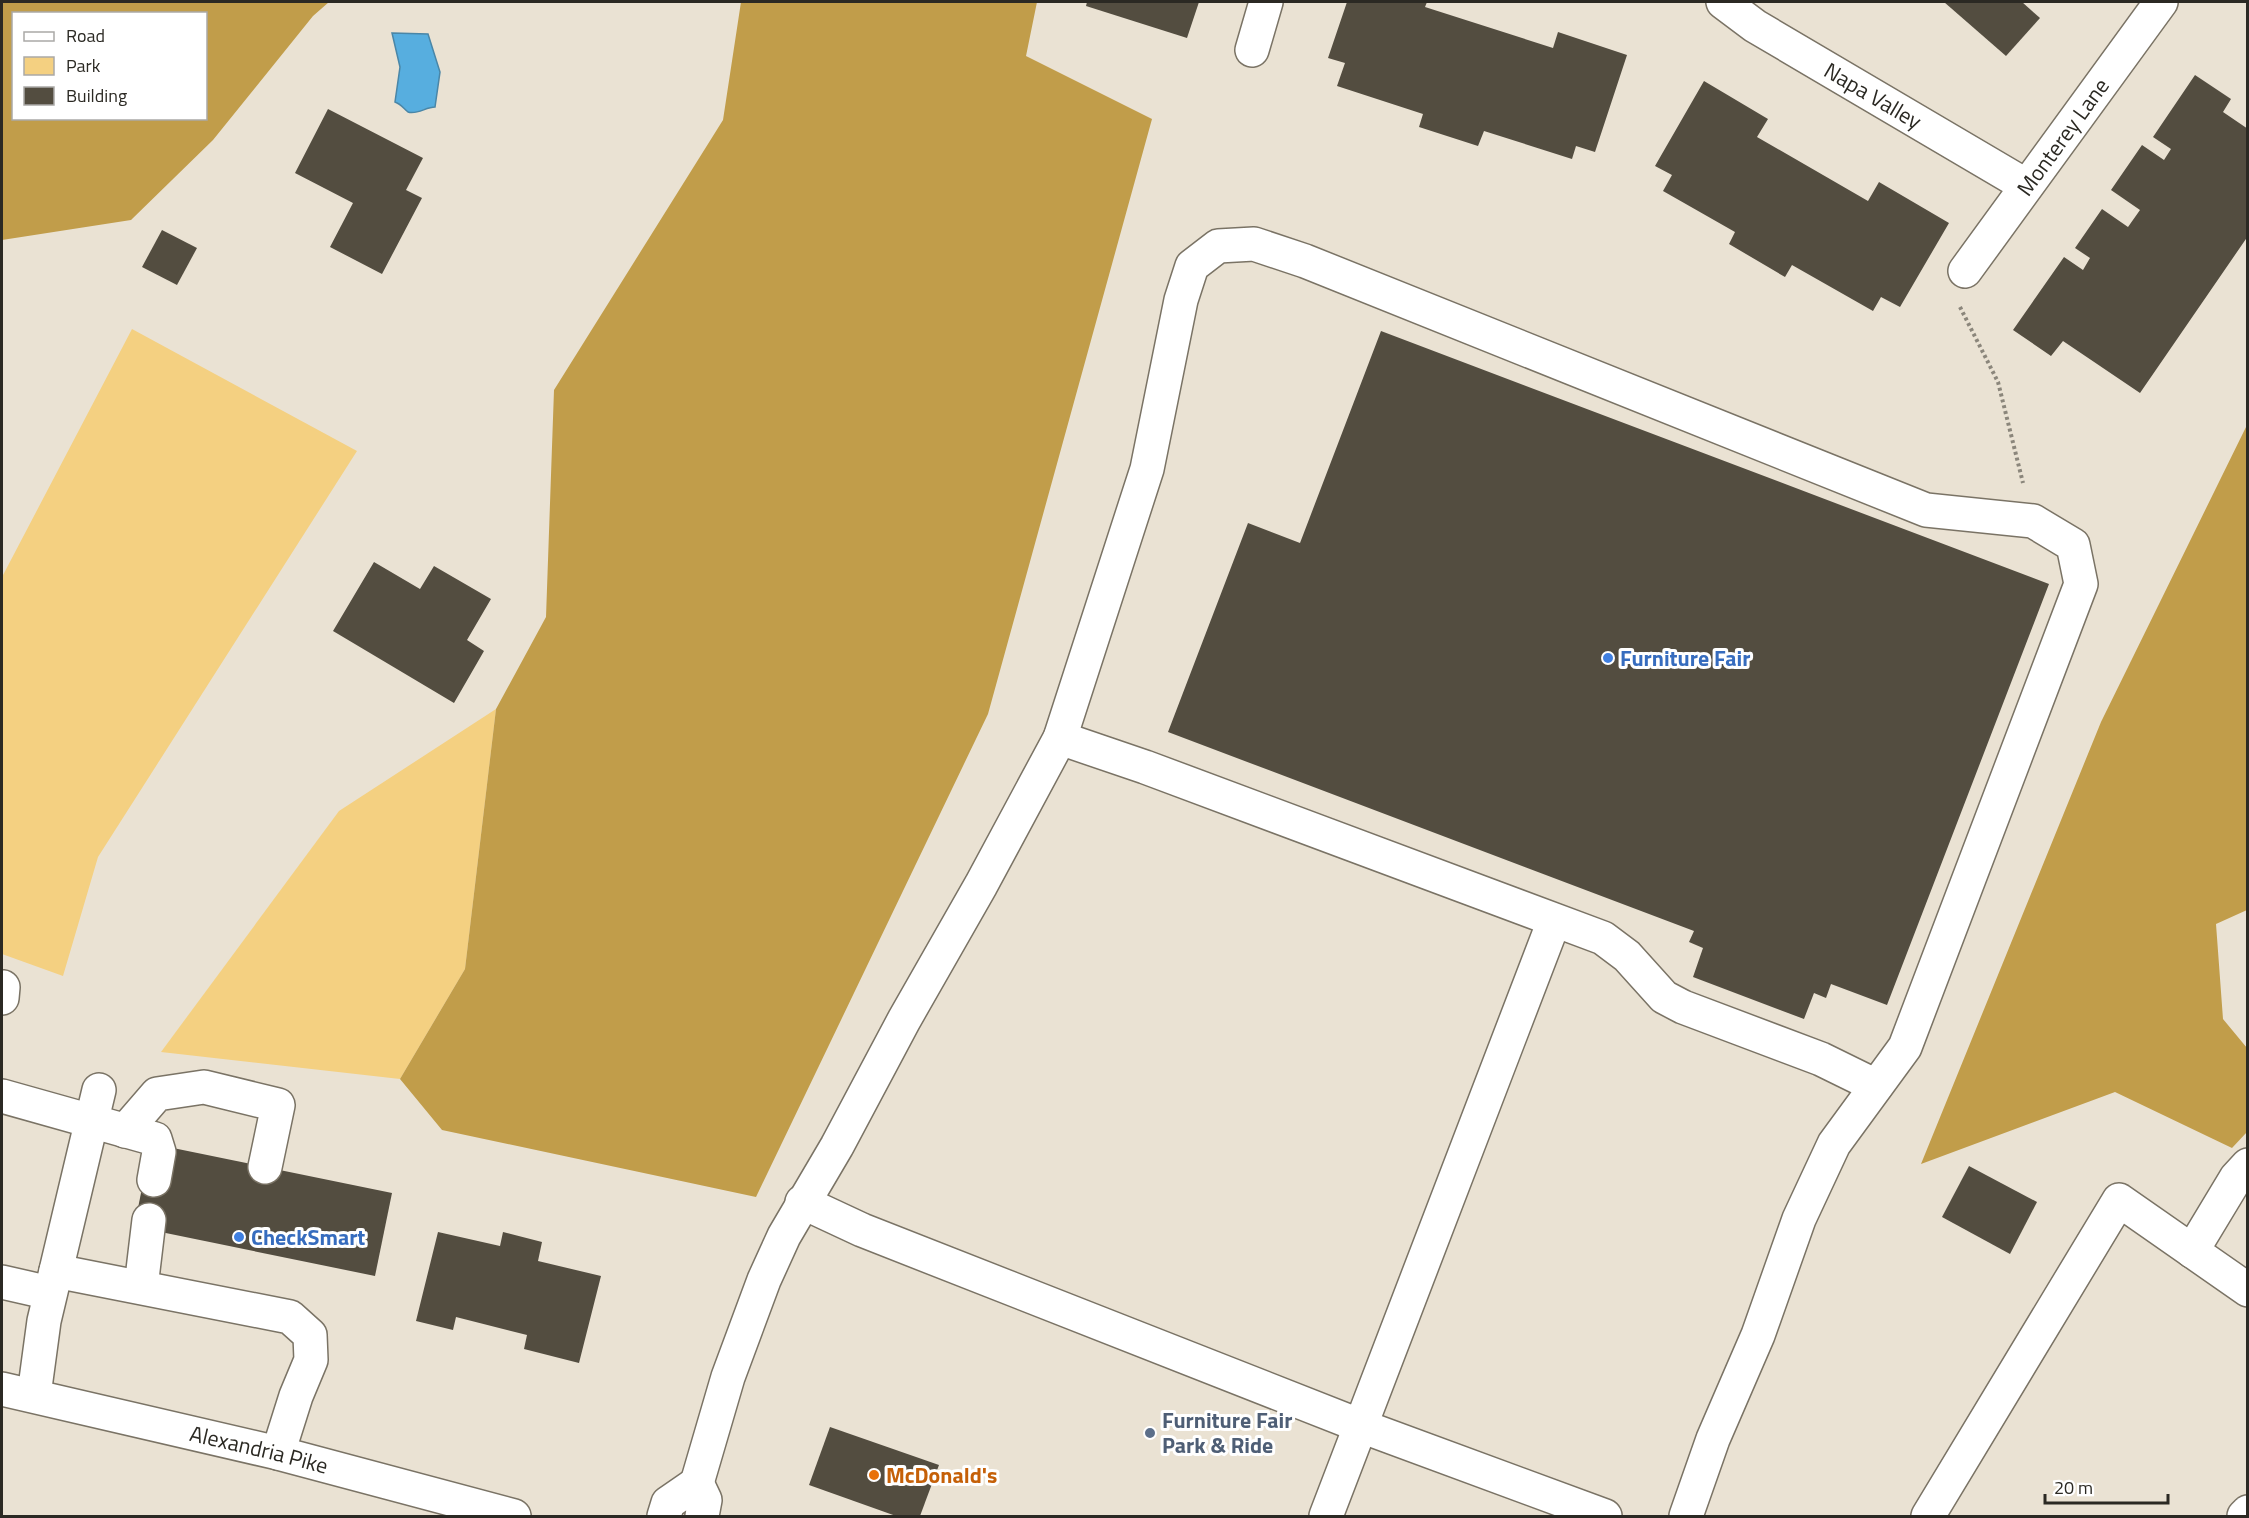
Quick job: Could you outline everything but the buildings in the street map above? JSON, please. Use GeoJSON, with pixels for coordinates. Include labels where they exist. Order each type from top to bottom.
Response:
{"type":"FeatureCollection","features":[{"type":"Feature","properties":{"kind":"main road"},"geometry":{"type":"LineString","coordinates":[[1252,50],[1266,2]]}},
{"type":"Feature","properties":{"kind":"main road","name":"Napa Valley"},"geometry":{"type":"LineString","coordinates":[[1723,2],[1755,26],[2025,185]]}},
{"type":"Feature","properties":{"kind":"main road","name":"Monterey Lane"},"geometry":{"type":"LineString","coordinates":[[1965,271],[2025,185],[2161,2]]}},
{"type":"Feature","properties":{"kind":"main road"},"geometry":{"type":"LineString","coordinates":[[702,1516],[705,1500],[698,1483],[728,1377],[764,1280],[802,1202],[837,1146],[1060,738],[1147,469],[1181,300],[1192,266],[1218,246],[1254,244],[1305,261],[1926,510],[2033,521],[2073,545],[2081,584],[1905,1047],[1834,1144],[1799,1219],[1758,1335],[1713,1439],[1686,1516]]}},
{"type":"Feature","properties":{"kind":"main road"},"geometry":{"type":"LineString","coordinates":[[1060,738],[1145,767],[1603,938],[1627,956],[1664,997],[1683,1007],[1821,1059],[1876,1086]]}},
{"type":"Feature","properties":{"kind":"main road"},"geometry":{"type":"LineString","coordinates":[[1326,1516],[1554,921]]}},
{"type":"Feature","properties":{"kind":"main road"},"geometry":{"type":"LineString","coordinates":[[125,1131],[157,1094],[204,1087],[278,1105],[265,1167]]}},
{"type":"Feature","properties":{"kind":"main road"},"geometry":{"type":"LineString","coordinates":[[2,1096],[95,1106],[125,1131],[155,1139],[159,1152],[154,1180]]}},
{"type":"Feature","properties":{"kind":"main road"},"geometry":{"type":"LineString","coordinates":[[34,1395],[53,1282],[95,1106]]}},
{"type":"Feature","properties":{"kind":"main road"},"geometry":{"type":"LineString","coordinates":[[2192,1251],[2236,1178],[2247,1165]]}},
{"type":"Feature","properties":{"kind":"main road"},"geometry":{"type":"LineString","coordinates":[[1928,1516],[2119,1200],[2247,1290]]}},
{"type":"Feature","properties":{"kind":"main road"},"geometry":{"type":"LineString","coordinates":[[802,1202],[862,1230],[1361,1426],[1605,1516]]}},
{"type":"Feature","properties":{"kind":"main road"},"geometry":{"type":"LineString","coordinates":[[141,1287],[149,1220]]}},
{"type":"Feature","properties":{"kind":"main road"},"geometry":{"type":"LineString","coordinates":[[2,1282],[53,1282],[141,1287],[290,1317],[310,1335],[311,1360],[296,1396],[278,1453]]}},
{"type":"Feature","properties":{"kind":"main road","name":"Alexandria Pike"},"geometry":{"type":"LineString","coordinates":[[2,1389],[278,1453],[514,1516]]}},
{"type":"Feature","properties":{"kind":"main road"},"geometry":{"type":"LineString","coordinates":[[664,1516],[668,1503],[698,1483]]}},
{"type":"Feature","properties":{"kind":"main road"},"geometry":{"type":"LineString","coordinates":[[2244,1516],[2247,1512]]}},
{"type":"Feature","properties":{"kind":"path"},"geometry":{"type":"LineString","coordinates":[[1965,271],[1959,305],[1998,382],[2033,521]]}},
{"type":"Feature","properties":{"kind":"green space"},"geometry":{"type":"Polygon","coordinates":[[[132,329],[357,451],[98,857],[63,976],[2,954],[2,577],[132,329]]]}},
{"type":"Feature","properties":{"kind":"green space"},"geometry":{"type":"Polygon","coordinates":[[[496,709],[465,969],[400,1079],[161,1052],[339,811],[496,709]]]}},
{"type":"Feature","properties":{"kind":"shaded area"},"geometry":{"type":"Polygon","coordinates":[[[2,2],[329,2],[313,16],[213,140],[131,220],[2,240],[2,2]]]}},
{"type":"Feature","properties":{"kind":"shaded area"},"geometry":{"type":"Polygon","coordinates":[[[741,2],[1037,2],[1026,56],[1152,119],[988,714],[756,1197],[442,1130],[400,1079],[465,969],[496,709],[546,617],[554,390],[723,120],[741,2]]]}},
{"type":"Feature","properties":{"kind":"shaded area"},"geometry":{"type":"Polygon","coordinates":[[[2247,425],[2247,910],[2216,924],[2223,1019],[2247,1048],[2247,1132],[2232,1148],[2115,1092],[1921,1164],[2101,722],[2247,425]]]}},
{"type":"Feature","properties":{"kind":"water"},"geometry":{"type":"Polygon","coordinates":[[[392,33],[428,34],[440,72],[435,107],[411,113],[395,102],[400,67],[392,33]]]}},
{"type":"Feature","properties":{"kind":"place","name":"Furniture Fair"},"geometry":{"type":"Point","coordinates":[1608,658]}},
{"type":"Feature","properties":{"kind":"place","name":"CheckSmart"},"geometry":{"type":"Point","coordinates":[239,1237]}},
{"type":"Feature","properties":{"kind":"place","name":"Furniture Fair Park & Ride"},"geometry":{"type":"Point","coordinates":[1150,1433]}},
{"type":"Feature","properties":{"kind":"place","name":"McDonald's"},"geometry":{"type":"Point","coordinates":[874,1475]}}]}
